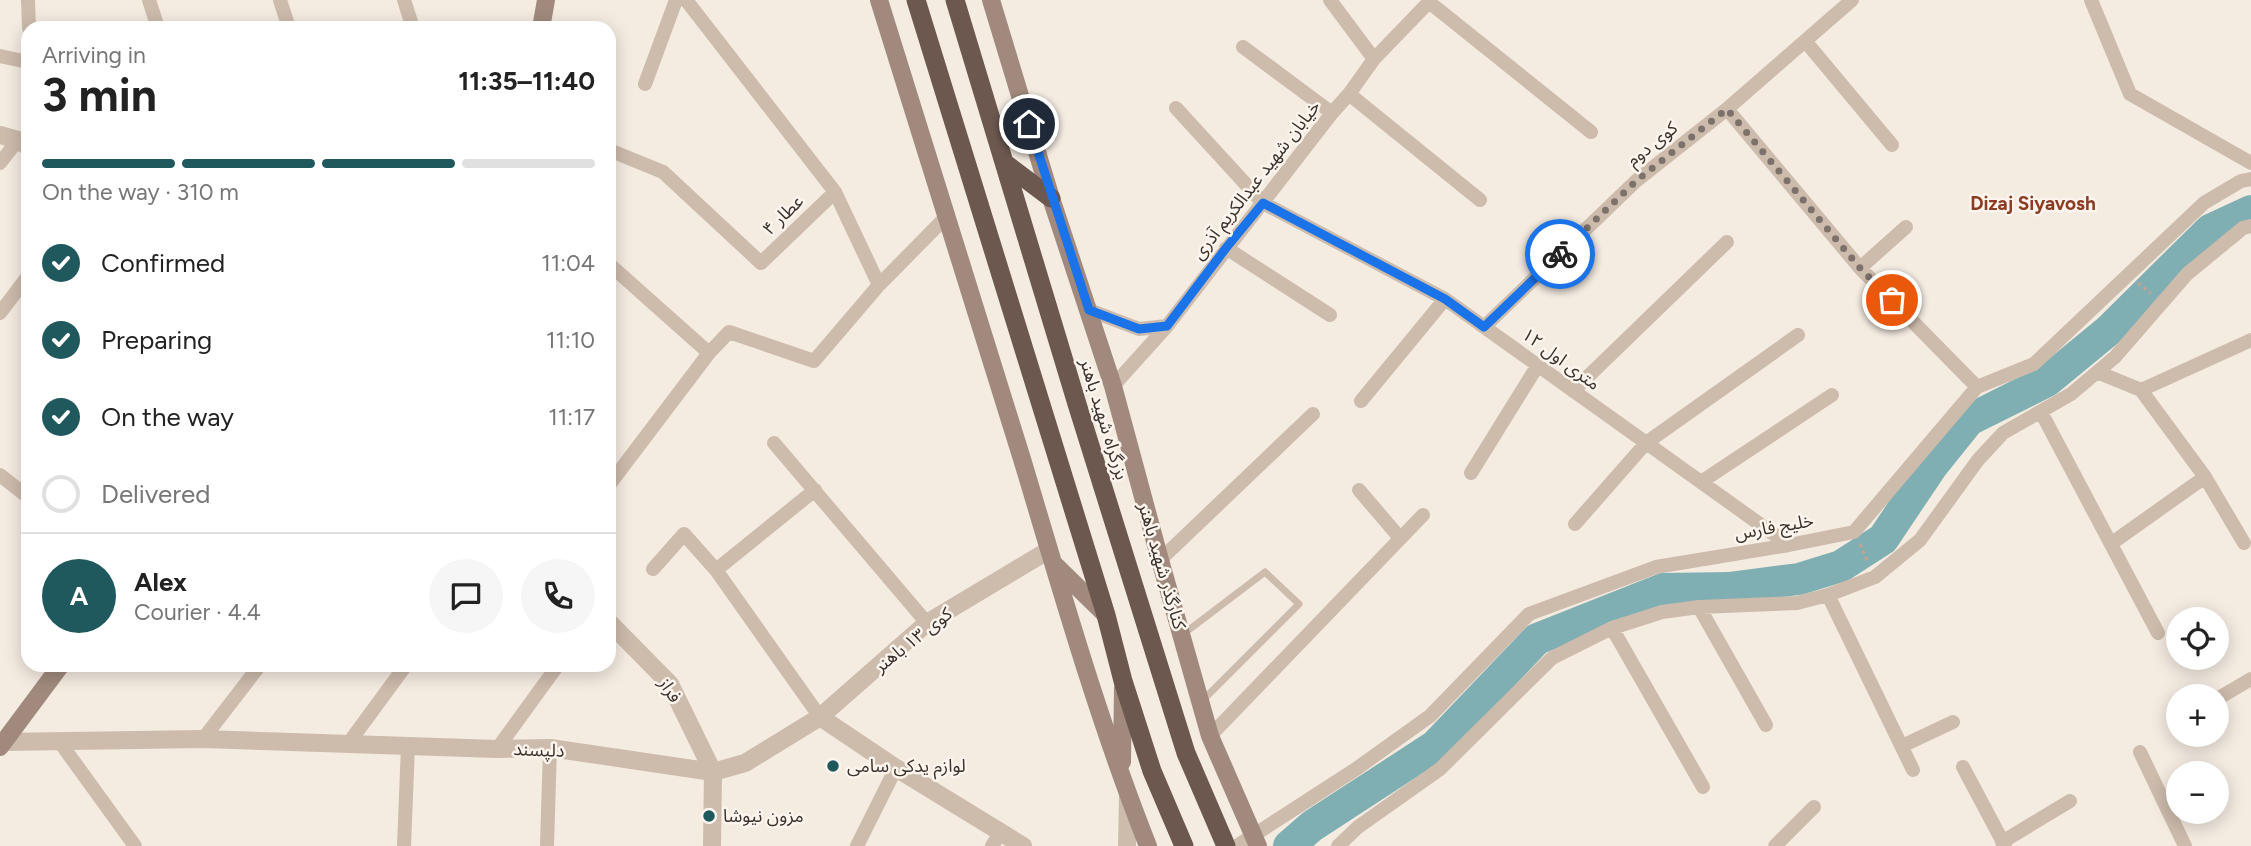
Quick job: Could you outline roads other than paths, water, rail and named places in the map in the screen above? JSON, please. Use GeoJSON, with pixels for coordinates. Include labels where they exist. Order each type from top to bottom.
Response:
{"type":"FeatureCollection","features":[{"type":"Feature","properties":{"kind":"highway"},"geometry":{"type":"LineString","coordinates":[[916,0],[1106,615],[1123,681],[1152,771],[1184,846]]}},
{"type":"Feature","properties":{"kind":"highway","name":"بزرگراه شهید باهنر"},"geometry":{"type":"LineString","coordinates":[[955,0],[1182,741],[1226,846]]}},
{"type":"Feature","properties":{"kind":"highway"},"geometry":{"type":"LineString","coordinates":[[1006,164],[1051,198]]}},
{"type":"Feature","properties":{"kind":"main road"},"geometry":{"type":"LineString","coordinates":[[542,21],[547,0]]}},
{"type":"Feature","properties":{"kind":"main road"},"geometry":{"type":"LineString","coordinates":[[879,0],[948,215],[1051,556],[1128,797],[1148,846]]}},
{"type":"Feature","properties":{"kind":"main road","name":"کنارگذر شهید باهنر"},"geometry":{"type":"LineString","coordinates":[[991,0],[1051,198],[1114,386],[1210,736],[1249,843]]}},
{"type":"Feature","properties":{"kind":"main road"},"geometry":{"type":"LineString","coordinates":[[1051,556],[1106,615]]}},
{"type":"Feature","properties":{"kind":"main road"},"geometry":{"type":"LineString","coordinates":[[1,744],[56,672]]}},
{"type":"Feature","properties":{"kind":"main road"},"geometry":{"type":"LineString","coordinates":[[1122,776],[1123,681]]}},
{"type":"Feature","properties":{"kind":"street"},"geometry":{"type":"LineString","coordinates":[[28,0],[29,21]]}},
{"type":"Feature","properties":{"kind":"street"},"geometry":{"type":"LineString","coordinates":[[149,0],[156,21]]}},
{"type":"Feature","properties":{"kind":"street"},"geometry":{"type":"LineString","coordinates":[[280,0],[287,21]]}},
{"type":"Feature","properties":{"kind":"street"},"geometry":{"type":"LineString","coordinates":[[404,0],[411,21]]}},
{"type":"Feature","properties":{"kind":"street"},"geometry":{"type":"LineString","coordinates":[[645,84],[676,0]]}},
{"type":"Feature","properties":{"kind":"street"},"geometry":{"type":"LineString","coordinates":[[686,0],[835,192],[879,285]]}},
{"type":"Feature","properties":{"kind":"street"},"geometry":{"type":"LineString","coordinates":[[1330,0],[1374,59]]}},
{"type":"Feature","properties":{"kind":"street","name":"کوی دوم"},"geometry":{"type":"LineString","coordinates":[[1484,327],[1636,181],[1727,109],[1852,0]]}},
{"type":"Feature","properties":{"kind":"street"},"geometry":{"type":"LineString","coordinates":[[2091,0],[2130,94],[2251,163]]}},
{"type":"Feature","properties":{"kind":"street"},"geometry":{"type":"LineString","coordinates":[[1430,1],[1591,132]]}},
{"type":"Feature","properties":{"kind":"street","name":"خیابان شهید عبدالکریم آذری"},"geometry":{"type":"LineString","coordinates":[[1114,386],[1167,326],[1374,59],[1430,1]]}},
{"type":"Feature","properties":{"kind":"street"},"geometry":{"type":"LineString","coordinates":[[1806,41],[1892,145]]}},
{"type":"Feature","properties":{"kind":"street"},"geometry":{"type":"LineString","coordinates":[[1243,47],[1332,113]]}},
{"type":"Feature","properties":{"kind":"street"},"geometry":{"type":"LineString","coordinates":[[0,56],[21,60]]}},
{"type":"Feature","properties":{"kind":"street"},"geometry":{"type":"LineString","coordinates":[[1349,94],[1480,200]]}},
{"type":"Feature","properties":{"kind":"street","name":"۱۲ متری اول"},"geometry":{"type":"LineString","coordinates":[[1176,108],[1263,203],[1445,299],[1788,545]]}},
{"type":"Feature","properties":{"kind":"street"},"geometry":{"type":"LineString","coordinates":[[1727,109],[1860,268],[1977,387],[2034,364],[2204,203],[2241,181],[2251,180]]}},
{"type":"Feature","properties":{"kind":"street"},"geometry":{"type":"LineString","coordinates":[[0,135],[21,142]]}},
{"type":"Feature","properties":{"kind":"street"},"geometry":{"type":"LineString","coordinates":[[0,163],[21,145]]}},
{"type":"Feature","properties":{"kind":"street","name":"عطار ۴"},"geometry":{"type":"LineString","coordinates":[[616,153],[663,172],[761,263],[835,192]]}},
{"type":"Feature","properties":{"kind":"street"},"geometry":{"type":"LineString","coordinates":[[616,476],[709,353],[729,332],[814,360],[879,285],[948,215]]}},
{"type":"Feature","properties":{"kind":"street"},"geometry":{"type":"LineString","coordinates":[[1338,846],[1358,827],[1440,769],[1552,658],[1612,628],[1662,612],[1699,607],[1797,603],[1828,595],[1875,577],[1920,540],[1978,460],[2003,433],[2071,394],[2115,357],[2187,274],[2243,228],[2251,226]]}},
{"type":"Feature","properties":{"kind":"street"},"geometry":{"type":"LineString","coordinates":[[1860,268],[1906,227]]}},
{"type":"Feature","properties":{"kind":"street"},"geometry":{"type":"LineString","coordinates":[[1573,391],[1727,242]]}},
{"type":"Feature","properties":{"kind":"street"},"geometry":{"type":"LineString","coordinates":[[1226,248],[1330,315]]}},
{"type":"Feature","properties":{"kind":"street"},"geometry":{"type":"LineString","coordinates":[[616,270],[709,353]]}},
{"type":"Feature","properties":{"kind":"street"},"geometry":{"type":"LineString","coordinates":[[0,313],[21,285]]}},
{"type":"Feature","properties":{"kind":"street"},"geometry":{"type":"LineString","coordinates":[[1361,401],[1445,299]]}},
{"type":"Feature","properties":{"kind":"street"},"geometry":{"type":"LineString","coordinates":[[1089,310],[1139,329],[1167,326]]}},
{"type":"Feature","properties":{"kind":"street"},"geometry":{"type":"LineString","coordinates":[[1575,524],[1646,443],[1798,335]]}},
{"type":"Feature","properties":{"kind":"street"},"geometry":{"type":"LineString","coordinates":[[2141,390],[2251,340]]}},
{"type":"Feature","properties":{"kind":"street"},"geometry":{"type":"LineString","coordinates":[[1471,474],[1538,365]]}},
{"type":"Feature","properties":{"kind":"street"},"geometry":{"type":"LineString","coordinates":[[2097,372],[2141,390],[2205,477],[2244,543]]}},
{"type":"Feature","properties":{"kind":"street","name":"خلیج فارس"},"geometry":{"type":"LineString","coordinates":[[1249,843],[1430,716],[1529,614],[1656,567],[1854,532],[1977,387]]}},
{"type":"Feature","properties":{"kind":"street"},"geometry":{"type":"LineString","coordinates":[[1701,482],[1832,395]]}},
{"type":"Feature","properties":{"kind":"street"},"geometry":{"type":"LineString","coordinates":[[2041,412],[2158,632]]}},
{"type":"Feature","properties":{"kind":"street"},"geometry":{"type":"LineString","coordinates":[[1160,560],[1313,414]]}},
{"type":"Feature","properties":{"kind":"street"},"geometry":{"type":"LineString","coordinates":[[775,443],[928,623]]}},
{"type":"Feature","properties":{"kind":"street"},"geometry":{"type":"LineString","coordinates":[[0,475],[21,492]]}},
{"type":"Feature","properties":{"kind":"street"},"geometry":{"type":"LineString","coordinates":[[2112,543],[2205,477]]}},
{"type":"Feature","properties":{"kind":"street"},"geometry":{"type":"LineString","coordinates":[[716,570],[815,490]]}},
{"type":"Feature","properties":{"kind":"street"},"geometry":{"type":"LineString","coordinates":[[1359,490],[1400,538]]}},
{"type":"Feature","properties":{"kind":"street"},"geometry":{"type":"LineString","coordinates":[[1210,736],[1423,515]]}},
{"type":"Feature","properties":{"kind":"street"},"geometry":{"type":"LineString","coordinates":[[653,569],[684,534],[716,570],[820,718],[996,840],[1023,846]]}},
{"type":"Feature","properties":{"kind":"street","name":"کوی ۱۳ باهنر"},"geometry":{"type":"LineString","coordinates":[[820,718],[928,623],[1051,556]]}},
{"type":"Feature","properties":{"kind":"street"},"geometry":{"type":"LineString","coordinates":[[1828,595],[1913,770]]}},
{"type":"Feature","properties":{"kind":"street"},"geometry":{"type":"LineString","coordinates":[[1699,607],[1766,725]]}},
{"type":"Feature","properties":{"kind":"street"},"geometry":{"type":"LineString","coordinates":[[1612,628],[1703,787]]}},
{"type":"Feature","properties":{"kind":"street","name":"فراز"},"geometry":{"type":"LineString","coordinates":[[616,629],[670,684],[713,772]]}},
{"type":"Feature","properties":{"kind":"street"},"geometry":{"type":"LineString","coordinates":[[203,739],[255,672]]}},
{"type":"Feature","properties":{"kind":"street"},"geometry":{"type":"LineString","coordinates":[[348,744],[401,672]]}},
{"type":"Feature","properties":{"kind":"street"},"geometry":{"type":"LineString","coordinates":[[497,749],[553,672]]}},
{"type":"Feature","properties":{"kind":"street"},"geometry":{"type":"LineString","coordinates":[[2229,692],[2251,679]]}},
{"type":"Feature","properties":{"kind":"street","name":"دلپسند"},"geometry":{"type":"LineString","coordinates":[[1,744],[203,739],[497,749],[550,748],[713,772],[745,763],[820,718]]}},
{"type":"Feature","properties":{"kind":"street"},"geometry":{"type":"LineString","coordinates":[[1902,746],[1953,722]]}},
{"type":"Feature","properties":{"kind":"street"},"geometry":{"type":"LineString","coordinates":[[59,741],[135,846]]}},
{"type":"Feature","properties":{"kind":"street"},"geometry":{"type":"LineString","coordinates":[[404,846],[408,746]]}},
{"type":"Feature","properties":{"kind":"street"},"geometry":{"type":"LineString","coordinates":[[547,846],[550,748]]}},
{"type":"Feature","properties":{"kind":"street"},"geometry":{"type":"LineString","coordinates":[[2140,752],[2185,846]]}},
{"type":"Feature","properties":{"kind":"street"},"geometry":{"type":"LineString","coordinates":[[1963,767],[2004,844],[2070,801]]}},
{"type":"Feature","properties":{"kind":"street"},"geometry":{"type":"LineString","coordinates":[[857,846],[895,768]]}},
{"type":"Feature","properties":{"kind":"street"},"geometry":{"type":"LineString","coordinates":[[712,846],[713,772]]}},
{"type":"Feature","properties":{"kind":"street"},"geometry":{"type":"LineString","coordinates":[[1127,846],[1128,797]]}},
{"type":"Feature","properties":{"kind":"street"},"geometry":{"type":"LineString","coordinates":[[1775,846],[1814,807]]}},
{"type":"Feature","properties":{"kind":"lane"},"geometry":{"type":"LineString","coordinates":[[1182,636],[1265,572],[1299,604],[1201,703]]}},
{"type":"Feature","properties":{"kind":"waterway"},"geometry":{"type":"LineString","coordinates":[[1289,846],[1312,826],[1435,746],[1537,639],[1663,589],[1729,588],[1799,579],[1841,566],[1883,539],[1932,466],[1969,420],[2047,381],[2109,330],[2210,230],[2251,211]]}},
{"type":"Feature","properties":{"kind":"place","name":"لوازم یدکی سامی"},"geometry":{"type":"Point","coordinates":[833,766]}},
{"type":"Feature","properties":{"kind":"place","name":"مزون نیوشا"},"geometry":{"type":"Point","coordinates":[709,816]}},
{"type":"Feature","properties":{"kind":"district","name":"Dizaj Siyavosh"},"geometry":{"type":"Point","coordinates":[2033,203]}}]}
